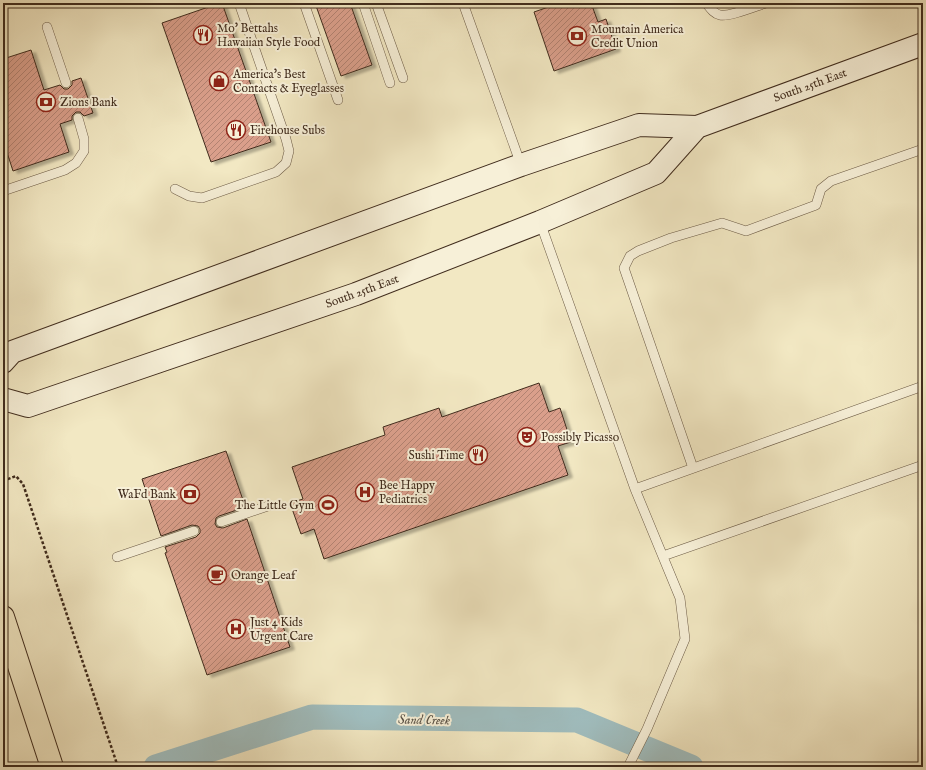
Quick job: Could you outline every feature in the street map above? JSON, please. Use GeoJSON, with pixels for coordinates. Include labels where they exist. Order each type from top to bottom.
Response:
{"type":"FeatureCollection","features":[{"type":"Feature","properties":{"kind":"main road","name":"South 25th East"},"geometry":{"type":"LineString","coordinates":[[3,362],[12,352],[521,165],[639,125],[697,127],[923,44]]}},
{"type":"Feature","properties":{"kind":"main road","name":"South 25th East"},"geometry":{"type":"LineString","coordinates":[[3,399],[28,406],[356,294],[540,222],[656,173],[697,127]]}},
{"type":"Feature","properties":{"kind":"main road"},"geometry":{"type":"LineString","coordinates":[[3,617],[52,767]]}},
{"type":"Feature","properties":{"kind":"lane"},"geometry":{"type":"LineString","coordinates":[[175,189],[189,196],[202,198],[276,172],[286,163],[289,151],[286,139],[238,3]]}},
{"type":"Feature","properties":{"kind":"lane"},"geometry":{"type":"LineString","coordinates":[[304,3],[338,100]]}},
{"type":"Feature","properties":{"kind":"lane"},"geometry":{"type":"LineString","coordinates":[[363,3],[390,83]]}},
{"type":"Feature","properties":{"kind":"lane"},"geometry":{"type":"LineString","coordinates":[[376,3],[403,78]]}},
{"type":"Feature","properties":{"kind":"lane"},"geometry":{"type":"LineString","coordinates":[[463,3],[521,165]]}},
{"type":"Feature","properties":{"kind":"lane"},"geometry":{"type":"LineString","coordinates":[[706,3],[711,9],[721,15],[734,14],[766,3]]}},
{"type":"Feature","properties":{"kind":"lane"},"geometry":{"type":"LineString","coordinates":[[47,28],[66,83]]}},
{"type":"Feature","properties":{"kind":"lane"},"geometry":{"type":"LineString","coordinates":[[3,191],[65,170],[76,163],[84,151],[84,139],[78,118]]}},
{"type":"Feature","properties":{"kind":"lane"},"geometry":{"type":"LineString","coordinates":[[693,468],[624,268],[630,256],[638,251],[678,236],[722,223],[746,231],[816,205],[821,189],[831,181],[923,149]]}},
{"type":"Feature","properties":{"kind":"lane"},"geometry":{"type":"LineString","coordinates":[[540,222],[635,489],[680,598],[685,639],[647,729],[628,767]]}},
{"type":"Feature","properties":{"kind":"lane"},"geometry":{"type":"LineString","coordinates":[[635,489],[923,386]]}},
{"type":"Feature","properties":{"kind":"lane"},"geometry":{"type":"LineString","coordinates":[[663,556],[923,465]]}},
{"type":"Feature","properties":{"kind":"lane"},"geometry":{"type":"LineString","coordinates":[[221,522],[268,506]]}},
{"type":"Feature","properties":{"kind":"lane"},"geometry":{"type":"LineString","coordinates":[[117,557],[194,531]]}},
{"type":"Feature","properties":{"kind":"path"},"geometry":{"type":"LineString","coordinates":[[3,481],[16,476],[23,484],[118,767]]}},
{"type":"Feature","properties":{"kind":"building"},"geometry":{"type":"Polygon","coordinates":[[[222,3],[271,142],[211,162],[162,23],[222,3]]]}},
{"type":"Feature","properties":{"kind":"building"},"geometry":{"type":"Polygon","coordinates":[[[315,3],[350,3],[372,65],[341,76],[315,3]]]}},
{"type":"Feature","properties":{"kind":"building","name":"Mountain America Credit Union"},"geometry":{"type":"Polygon","coordinates":[[[560,3],[591,3],[598,22],[606,19],[616,49],[554,71],[534,12],[560,3]]]}},
{"type":"Feature","properties":{"kind":"building","name":"Zions Bank"},"geometry":{"type":"Polygon","coordinates":[[[31,50],[44,90],[60,85],[64,89],[68,89],[72,85],[72,81],[81,78],[93,113],[84,116],[80,112],[76,112],[72,116],[72,120],[60,124],[69,152],[13,171],[3,140],[3,59],[31,50]]]}},
{"type":"Feature","properties":{"kind":"building"},"geometry":{"type":"Polygon","coordinates":[[[539,383],[549,412],[560,408],[571,442],[558,446],[568,475],[324,559],[314,529],[301,534],[290,503],[303,499],[292,467],[385,435],[383,427],[439,408],[442,417],[539,383]]]}},
{"type":"Feature","properties":{"kind":"building"},"geometry":{"type":"Polygon","coordinates":[[[226,451],[243,500],[241,501],[243,508],[219,516],[216,518],[215,524],[217,527],[223,528],[247,519],[290,647],[207,675],[165,553],[167,552],[165,547],[196,537],[200,533],[200,529],[198,526],[192,525],[161,536],[142,479],[226,451]]]}},
{"type":"Feature","properties":{"kind":"waterway","name":"Sand Creek"},"geometry":{"type":"LineString","coordinates":[[156,767],[312,717],[577,720],[691,767]]}},
{"type":"Feature","properties":{"kind":"place","name":"Mo' Bettahs Hawaiian Style Food"},"geometry":{"type":"Point","coordinates":[203,35]}},
{"type":"Feature","properties":{"kind":"place","name":"Mountain America Credit Union"},"geometry":{"type":"Point","coordinates":[577,36]}},
{"type":"Feature","properties":{"kind":"place","name":"America's Best Contacts & Eyeglasses"},"geometry":{"type":"Point","coordinates":[219,81]}},
{"type":"Feature","properties":{"kind":"place","name":"Zions Bank"},"geometry":{"type":"Point","coordinates":[46,102]}},
{"type":"Feature","properties":{"kind":"place","name":"Firehouse Subs"},"geometry":{"type":"Point","coordinates":[236,130]}},
{"type":"Feature","properties":{"kind":"place","name":"Possibly Picasso"},"geometry":{"type":"Point","coordinates":[527,437]}},
{"type":"Feature","properties":{"kind":"place","name":"Sushi Time"},"geometry":{"type":"Point","coordinates":[478,455]}},
{"type":"Feature","properties":{"kind":"place","name":"Bee Happy Pediatrics"},"geometry":{"type":"Point","coordinates":[365,492]}},
{"type":"Feature","properties":{"kind":"place","name":"WaFd Bank"},"geometry":{"type":"Point","coordinates":[190,494]}},
{"type":"Feature","properties":{"kind":"place","name":"The Little Gym"},"geometry":{"type":"Point","coordinates":[328,505]}},
{"type":"Feature","properties":{"kind":"place","name":"Orange Leaf"},"geometry":{"type":"Point","coordinates":[217,575]}},
{"type":"Feature","properties":{"kind":"place","name":"Just 4 Kids Urgent Care"},"geometry":{"type":"Point","coordinates":[236,629]}}]}
